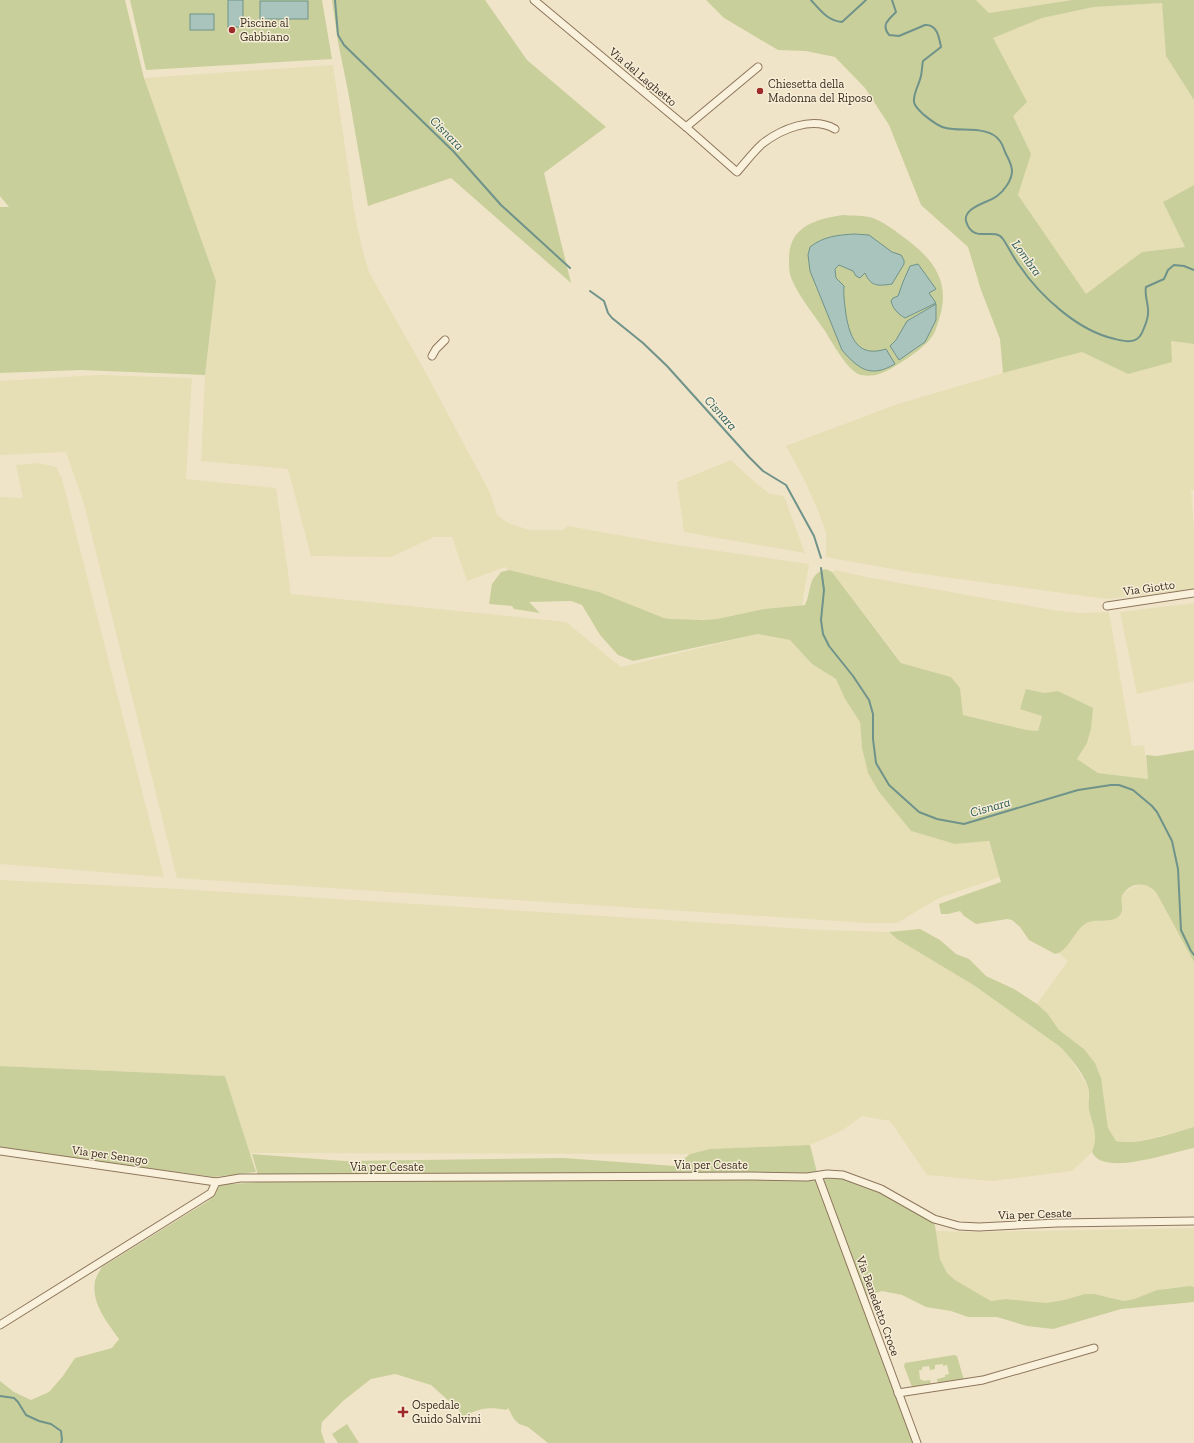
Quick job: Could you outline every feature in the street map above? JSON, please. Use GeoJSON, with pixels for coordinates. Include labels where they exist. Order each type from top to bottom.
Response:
{"type":"FeatureCollection","features":[{"type":"Feature","properties":{"kind":"street","name":"Via del Laghetto"},"geometry":{"type":"LineString","coordinates":[[534,0],[686,127],[737,172],[762,145],[787,129],[813,125],[825,125],[835,129]]}},
{"type":"Feature","properties":{"kind":"street"},"geometry":{"type":"LineString","coordinates":[[686,127],[758,67]]}},
{"type":"Feature","properties":{"kind":"street"},"geometry":{"type":"LineString","coordinates":[[432,356],[436,349],[446,340]]}},
{"type":"Feature","properties":{"kind":"street","name":"Via Giotto"},"geometry":{"type":"LineString","coordinates":[[1107,606],[1194,593]]}},
{"type":"Feature","properties":{"kind":"street","name":"Via per Senago"},"geometry":{"type":"LineString","coordinates":[[0,1151],[216,1182]]}},
{"type":"Feature","properties":{"kind":"street","name":"Via per Cesate"},"geometry":{"type":"LineString","coordinates":[[216,1182],[240,1178],[818,1176],[827,1174],[843,1175],[881,1190],[934,1219],[959,1226],[979,1228],[1056,1223],[1194,1221]]}},
{"type":"Feature","properties":{"kind":"street","name":"Via Benedetto Croce"},"geometry":{"type":"LineString","coordinates":[[818,1176],[917,1443]]}},
{"type":"Feature","properties":{"kind":"street"},"geometry":{"type":"LineString","coordinates":[[0,1325],[211,1192],[216,1182]]}},
{"type":"Feature","properties":{"kind":"street"},"geometry":{"type":"LineString","coordinates":[[898,1393],[983,1380],[1094,1348]]}},
{"type":"Feature","properties":{"kind":"shaded area"},"geometry":{"type":"Polygon","coordinates":[[[976,0],[1072,0],[989,13],[976,0]]]}},
{"type":"Feature","properties":{"kind":"shaded area"},"geometry":{"type":"Polygon","coordinates":[[[1162,3],[1166,56],[1194,100],[1194,185],[1163,202],[1185,247],[1142,252],[1086,295],[1018,195],[1031,154],[1013,116],[993,37],[1042,18],[1094,7],[1162,3]]]}},
{"type":"Feature","properties":{"kind":"shaded area"},"geometry":{"type":"Polygon","coordinates":[[[333,65],[355,216],[369,272],[427,375],[490,493],[497,515],[508,523],[529,530],[562,530],[568,526],[663,543],[809,564],[802,605],[764,609],[717,619],[685,620],[664,618],[599,592],[509,570],[505,567],[467,581],[452,537],[434,537],[391,557],[311,556],[288,469],[201,461],[205,375],[216,281],[144,78],[333,65]]]}},
{"type":"Feature","properties":{"kind":"shaded area"},"geometry":{"type":"Polygon","coordinates":[[[1171,341],[1194,344],[1194,490],[1191,490],[1194,528],[1194,589],[1107,599],[915,573],[826,557],[826,533],[804,479],[786,446],[898,404],[1003,373],[1082,352],[1128,374],[1171,341]]]}},
{"type":"Feature","properties":{"kind":"shaded area"},"geometry":{"type":"Polygon","coordinates":[[[98,375],[192,378],[186,479],[276,488],[291,594],[566,622],[621,667],[758,634],[790,640],[812,664],[836,679],[845,699],[860,722],[862,748],[868,773],[879,792],[911,831],[955,844],[988,841],[1000,877],[939,898],[897,923],[868,923],[177,878],[84,504],[66,452],[0,455],[0,381],[98,375]]]}},
{"type":"Feature","properties":{"kind":"shaded area"},"geometry":{"type":"Polygon","coordinates":[[[731,460],[770,494],[784,496],[805,553],[684,532],[677,482],[731,460]]]}},
{"type":"Feature","properties":{"kind":"shaded area"},"geometry":{"type":"Polygon","coordinates":[[[39,463],[56,467],[62,479],[164,877],[0,864],[0,497],[23,498],[16,465],[39,463]]]}},
{"type":"Feature","properties":{"kind":"shaded area"},"geometry":{"type":"Polygon","coordinates":[[[836,570],[866,577],[1052,610],[1079,613],[1109,612],[1132,746],[1144,745],[1148,779],[1098,773],[1077,759],[1087,743],[1091,729],[1092,708],[1058,691],[1044,693],[1026,689],[1042,716],[1038,731],[1027,730],[963,715],[960,688],[951,677],[902,663],[832,572],[836,570]]]}},
{"type":"Feature","properties":{"kind":"shaded area"},"geometry":{"type":"Polygon","coordinates":[[[1194,603],[1194,681],[1137,694],[1120,612],[1194,603]]]}},
{"type":"Feature","properties":{"kind":"shaded area"},"geometry":{"type":"Polygon","coordinates":[[[0,880],[179,889],[822,930],[889,932],[897,939],[975,986],[1059,1046],[1069,1056],[1088,1087],[1089,1109],[1095,1135],[1095,1146],[1092,1152],[1072,1171],[992,1181],[927,1175],[890,1121],[862,1116],[843,1130],[810,1145],[710,1149],[690,1154],[250,1153],[225,1076],[0,1066],[0,880]]]}},
{"type":"Feature","properties":{"kind":"shaded area"},"geometry":{"type":"Polygon","coordinates":[[[1142,884],[1150,887],[1157,894],[1194,962],[1194,1127],[1149,1139],[1122,1143],[1115,1140],[1108,1128],[1101,1078],[1095,1063],[1084,1049],[1059,1030],[1047,1013],[1037,1004],[1068,961],[1059,953],[1067,946],[1074,935],[1083,925],[1090,921],[1109,920],[1119,916],[1122,908],[1122,897],[1124,893],[1132,887],[1142,884]]]}},
{"type":"Feature","properties":{"kind":"shaded area"},"geometry":{"type":"Polygon","coordinates":[[[1194,1228],[1194,1287],[1157,1290],[1134,1299],[1124,1301],[1085,1294],[1046,1303],[1006,1299],[991,1301],[955,1280],[947,1273],[940,1259],[935,1231],[973,1232],[1194,1228]]]}},
{"type":"Feature","properties":{"kind":"green space"},"geometry":{"type":"Polygon","coordinates":[[[0,0],[125,0],[144,78],[216,281],[205,375],[80,370],[0,373],[0,207],[9,207],[0,196],[0,0]]]}},
{"type":"Feature","properties":{"kind":"green space","name":"Piscine al Gabbiano"},"geometry":{"type":"Polygon","coordinates":[[[130,0],[322,0],[332,59],[146,70],[130,0]]]}},
{"type":"Feature","properties":{"kind":"green space"},"geometry":{"type":"Polygon","coordinates":[[[332,0],[485,0],[527,60],[606,127],[544,173],[571,283],[451,178],[368,206],[338,42],[332,0]]]}},
{"type":"Feature","properties":{"kind":"green space"},"geometry":{"type":"Polygon","coordinates":[[[706,0],[976,0],[989,13],[1072,0],[1194,0],[1194,100],[1166,56],[1162,3],[1094,7],[1042,18],[993,38],[1027,102],[1013,116],[1031,154],[1018,195],[1086,294],[1142,252],[1185,247],[1163,202],[1194,185],[1194,344],[1171,341],[1172,362],[1128,374],[1082,352],[1003,373],[1000,339],[981,290],[968,247],[921,205],[889,125],[865,88],[835,57],[806,51],[778,50],[724,18],[706,0]]]}},
{"type":"Feature","properties":{"kind":"green space"},"geometry":{"type":"Polygon","coordinates":[[[843,215],[873,218],[888,226],[912,244],[929,260],[936,270],[943,291],[943,303],[940,316],[931,338],[920,349],[900,363],[889,370],[874,375],[868,376],[856,373],[846,363],[799,293],[792,280],[790,272],[790,248],[799,232],[814,222],[843,215]]]}},
{"type":"Feature","properties":{"kind":"green space"},"geometry":{"type":"Polygon","coordinates":[[[826,569],[832,572],[901,663],[951,677],[960,688],[963,715],[1027,730],[1038,731],[1042,716],[1020,709],[1026,689],[1044,693],[1058,691],[1093,708],[1091,729],[1087,743],[1077,759],[1098,773],[1148,779],[1146,755],[1157,756],[1194,750],[1194,962],[1157,894],[1150,887],[1145,885],[1136,885],[1131,887],[1123,894],[1122,910],[1120,915],[1112,920],[1093,921],[1085,924],[1064,949],[1055,954],[1029,940],[1020,927],[1012,920],[1007,919],[976,924],[964,916],[960,911],[941,914],[939,904],[1001,882],[989,841],[955,844],[911,831],[879,792],[868,773],[862,748],[860,722],[845,699],[836,679],[812,664],[790,640],[758,634],[633,661],[618,655],[600,635],[582,605],[571,601],[529,602],[540,613],[514,609],[512,606],[489,604],[492,584],[501,572],[509,570],[599,592],[664,618],[703,620],[717,619],[764,609],[805,605],[813,579],[820,571],[826,569]]]}},
{"type":"Feature","properties":{"kind":"green space"},"geometry":{"type":"Polygon","coordinates":[[[920,929],[940,940],[956,954],[969,959],[986,976],[1014,989],[1037,1004],[1047,1013],[1059,1030],[1084,1049],[1095,1063],[1101,1078],[1108,1128],[1116,1141],[1134,1142],[1194,1127],[1194,1148],[1140,1161],[1124,1163],[1110,1163],[1099,1159],[1092,1152],[1095,1135],[1089,1109],[1088,1087],[1083,1076],[1072,1060],[1059,1046],[975,986],[897,939],[889,932],[920,929]]]}},
{"type":"Feature","properties":{"kind":"green space"},"geometry":{"type":"Polygon","coordinates":[[[0,1066],[225,1076],[256,1172],[214,1177],[0,1148],[0,1066]]]}},
{"type":"Feature","properties":{"kind":"green space"},"geometry":{"type":"Polygon","coordinates":[[[810,1145],[818,1176],[827,1174],[859,1181],[934,1219],[940,1259],[947,1273],[955,1280],[991,1301],[1006,1299],[1046,1303],[1085,1294],[1094,1294],[1124,1301],[1134,1299],[1157,1290],[1190,1286],[1194,1287],[1194,1302],[1121,1309],[1053,1329],[1027,1326],[997,1317],[968,1317],[951,1311],[926,1307],[902,1295],[882,1291],[867,1296],[920,1443],[548,1443],[528,1427],[519,1424],[514,1419],[508,1408],[506,1410],[488,1408],[462,1417],[459,1410],[431,1385],[395,1374],[371,1379],[343,1401],[322,1422],[321,1431],[325,1443],[0,1443],[0,1381],[14,1392],[31,1400],[49,1392],[63,1376],[75,1358],[112,1348],[119,1339],[101,1312],[95,1297],[94,1289],[97,1275],[102,1267],[208,1201],[216,1193],[218,1185],[260,1182],[252,1154],[345,1161],[564,1158],[675,1166],[690,1154],[710,1149],[810,1145]]]}},
{"type":"Feature","properties":{"kind":"green space"},"geometry":{"type":"Polygon","coordinates":[[[954,1355],[957,1356],[964,1380],[938,1384],[937,1379],[945,1377],[945,1375],[949,1374],[947,1365],[935,1365],[935,1369],[930,1370],[929,1366],[922,1367],[922,1370],[919,1370],[920,1379],[924,1381],[930,1380],[931,1385],[912,1387],[904,1366],[905,1363],[954,1355]]]}},
{"type":"Feature","properties":{"kind":"green space"},"geometry":{"type":"Polygon","coordinates":[[[347,1424],[359,1443],[338,1443],[332,1434],[347,1424]]]}},
{"type":"Feature","properties":{"kind":"water"},"geometry":{"type":"Polygon","coordinates":[[[228,0],[243,0],[243,27],[228,27],[228,0]]]}},
{"type":"Feature","properties":{"kind":"water"},"geometry":{"type":"Polygon","coordinates":[[[260,1],[308,1],[308,19],[260,19],[260,1]]]}},
{"type":"Feature","properties":{"kind":"water"},"geometry":{"type":"Polygon","coordinates":[[[190,14],[214,14],[214,30],[190,30],[190,14]]]}},
{"type":"Feature","properties":{"kind":"water"},"geometry":{"type":"Polygon","coordinates":[[[855,234],[869,235],[892,252],[901,255],[904,260],[904,264],[892,284],[887,285],[872,283],[867,278],[865,273],[860,278],[856,276],[853,271],[839,265],[835,269],[836,278],[844,286],[846,315],[853,338],[857,344],[868,351],[886,349],[895,364],[879,371],[866,370],[860,367],[854,363],[842,350],[810,271],[808,255],[810,247],[826,238],[855,234]]]}},
{"type":"Feature","properties":{"kind":"water"},"geometry":{"type":"Polygon","coordinates":[[[918,264],[936,289],[929,293],[936,303],[905,318],[896,311],[891,301],[893,298],[898,296],[910,266],[918,264]]]}},
{"type":"Feature","properties":{"kind":"water"},"geometry":{"type":"Polygon","coordinates":[[[936,304],[936,320],[925,342],[899,360],[890,346],[896,340],[907,321],[936,304]]]}},
{"type":"Feature","properties":{"kind":"waterway","name":"Cisnara"},"geometry":{"type":"LineString","coordinates":[[335,0],[338,35],[344,45],[454,152],[501,205],[570,268]]}},
{"type":"Feature","properties":{"kind":"waterway","name":"Lombra"},"geometry":{"type":"LineString","coordinates":[[811,0],[828,17],[842,22],[866,0]]}},
{"type":"Feature","properties":{"kind":"waterway","name":"Lombra"},"geometry":{"type":"LineString","coordinates":[[892,0],[896,12],[886,23],[886,28],[889,35],[899,36],[925,25],[929,25],[937,32],[941,47],[923,61],[921,76],[914,95],[916,107],[931,120],[943,127],[982,131],[995,136],[1001,143],[1011,165],[1011,178],[1002,191],[994,198],[973,209],[966,216],[966,221],[969,228],[978,234],[999,235],[1028,277],[1061,311],[1087,328],[1101,335],[1125,341],[1132,341],[1138,339],[1141,335],[1147,319],[1148,310],[1146,287],[1164,279],[1168,270],[1174,265],[1184,266],[1194,270]]}},
{"type":"Feature","properties":{"kind":"waterway","name":"Cisnara"},"geometry":{"type":"LineString","coordinates":[[590,291],[604,301],[608,313],[612,318],[643,343],[667,366],[763,471],[786,485],[814,536],[821,558]]}},
{"type":"Feature","properties":{"kind":"waterway","name":"Cisnara"},"geometry":{"type":"LineString","coordinates":[[821,568],[824,590],[821,620],[823,634],[829,646],[853,676],[869,700],[873,714],[873,739],[876,763],[889,785],[919,812],[937,819],[964,824],[1078,790],[1111,785],[1119,785],[1133,790],[1157,812],[1172,841],[1178,869],[1181,930],[1194,955]]}},
{"type":"Feature","properties":{"kind":"waterway"},"geometry":{"type":"LineString","coordinates":[[0,1396],[14,1398],[26,1415],[39,1421],[51,1424],[61,1431],[61,1443]]}},
{"type":"Feature","properties":{"kind":"place","name":"Piscine al Gabbiano"},"geometry":{"type":"Point","coordinates":[232,30]}},
{"type":"Feature","properties":{"kind":"place","name":"Chiesetta della Madonna del Riposo"},"geometry":{"type":"Point","coordinates":[760,91]}},
{"type":"Feature","properties":{"kind":"place","name":"Ospedale Guido Salvini"},"geometry":{"type":"Point","coordinates":[403,1412]}}]}
